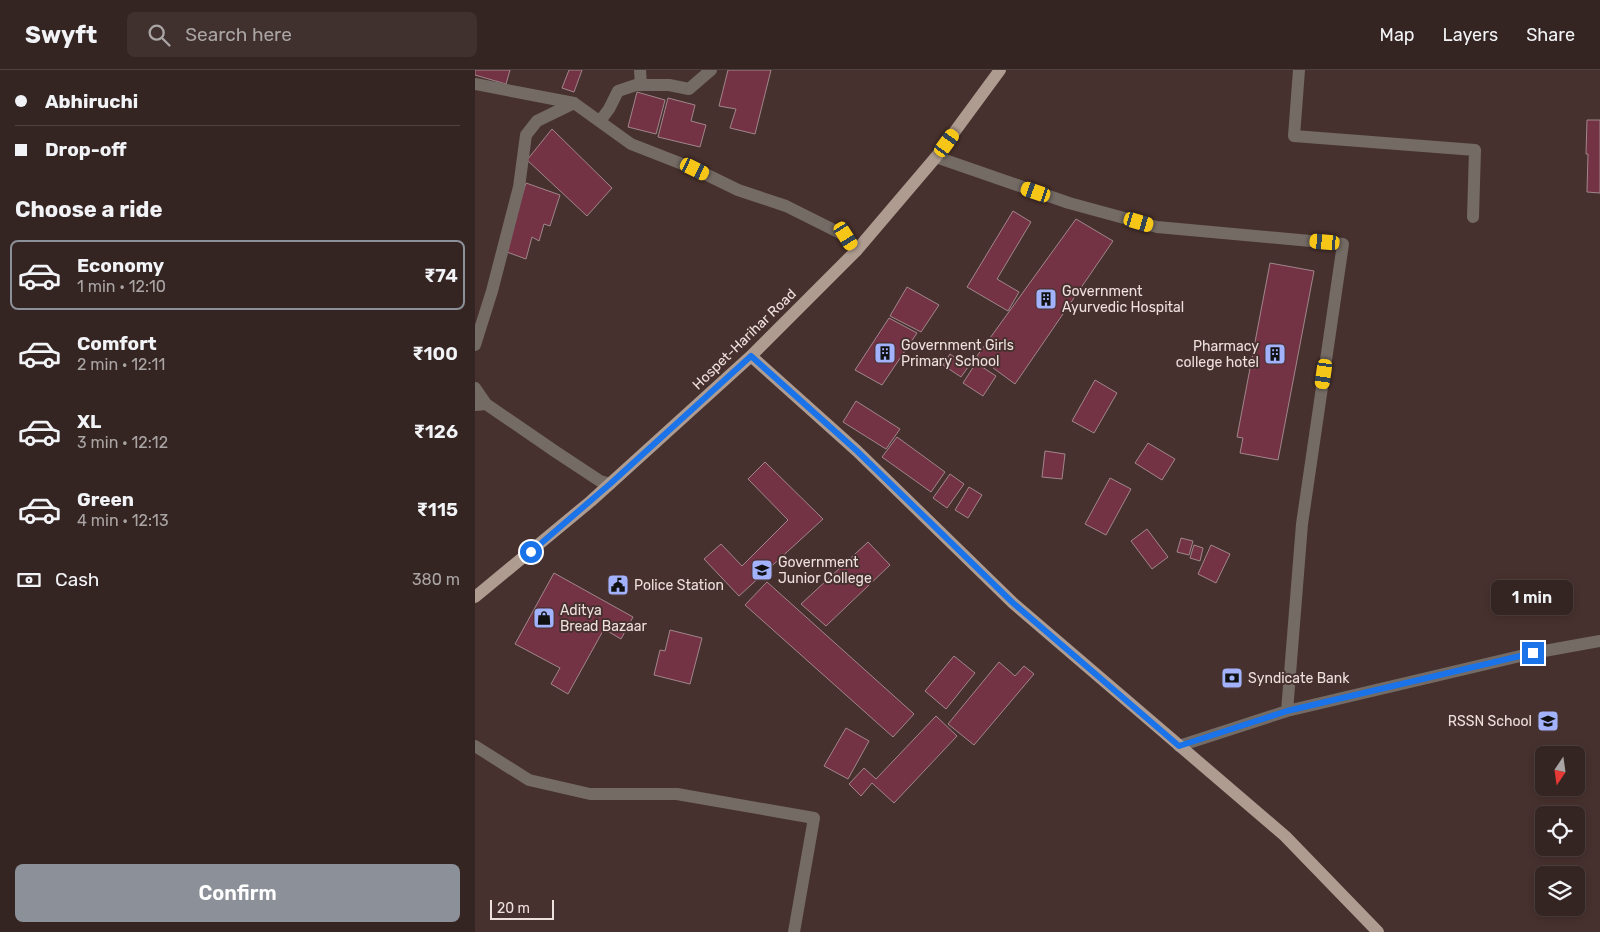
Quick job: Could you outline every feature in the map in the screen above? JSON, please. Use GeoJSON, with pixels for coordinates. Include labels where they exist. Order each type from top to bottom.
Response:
{"type":"FeatureCollection","features":[{"type":"Feature","properties":{"kind":"main road","name":"Hospet-Harihar Road"},"geometry":{"type":"LineString","coordinates":[[475,597],[610,484],[751,356],[856,250],[936,157],[1000,70]]}},
{"type":"Feature","properties":{"kind":"main road"},"geometry":{"type":"LineString","coordinates":[[751,356],[857,451],[1013,603],[1285,836],[1378,932]]}},
{"type":"Feature","properties":{"kind":"street"},"geometry":{"type":"LineString","coordinates":[[640,70],[641,85]]}},
{"type":"Feature","properties":{"kind":"street"},"geometry":{"type":"LineString","coordinates":[[600,121],[609,109],[618,91],[636,85],[669,85],[689,89],[711,70]]}},
{"type":"Feature","properties":{"kind":"street"},"geometry":{"type":"LineString","coordinates":[[1299,70],[1294,136],[1475,150],[1473,218]]}},
{"type":"Feature","properties":{"kind":"street"},"geometry":{"type":"LineString","coordinates":[[475,84],[574,103],[631,144],[695,169],[738,190],[786,206],[846,236],[856,250]]}},
{"type":"Feature","properties":{"kind":"street"},"geometry":{"type":"LineString","coordinates":[[475,344],[492,291],[519,187],[526,135],[537,120],[574,103]]}},
{"type":"Feature","properties":{"kind":"street"},"geometry":{"type":"LineString","coordinates":[[936,157],[1069,203],[1157,227],[1343,244],[1302,524],[1287,711]]}},
{"type":"Feature","properties":{"kind":"street"},"geometry":{"type":"LineString","coordinates":[[475,388],[480,405],[601,481],[610,484]]}},
{"type":"Feature","properties":{"kind":"street"},"geometry":{"type":"LineString","coordinates":[[1179,746],[1287,711],[1533,653],[1600,641]]}},
{"type":"Feature","properties":{"kind":"street"},"geometry":{"type":"LineString","coordinates":[[475,746],[529,780],[590,794],[677,794],[814,818],[794,932]]}},
{"type":"Feature","properties":{"kind":"building"},"geometry":{"type":"Polygon","coordinates":[[[475,70],[510,70],[506,84],[475,75],[475,70]]]}},
{"type":"Feature","properties":{"kind":"building"},"geometry":{"type":"Polygon","coordinates":[[[569,70],[582,70],[574,92],[562,88],[569,70]]]}},
{"type":"Feature","properties":{"kind":"building"},"geometry":{"type":"Polygon","coordinates":[[[728,70],[771,70],[755,134],[730,128],[736,109],[719,106],[728,70]]]}},
{"type":"Feature","properties":{"kind":"building"},"geometry":{"type":"Polygon","coordinates":[[[637,92],[665,100],[656,134],[628,127],[637,92]]]}},
{"type":"Feature","properties":{"kind":"building"},"geometry":{"type":"Polygon","coordinates":[[[668,98],[695,105],[691,121],[706,125],[700,147],[658,137],[668,98]]]}},
{"type":"Feature","properties":{"kind":"building"},"geometry":{"type":"Polygon","coordinates":[[[1587,120],[1600,120],[1600,193],[1587,192],[1587,120]]]}},
{"type":"Feature","properties":{"kind":"building"},"geometry":{"type":"Polygon","coordinates":[[[552,129],[612,188],[587,216],[527,160],[552,129]]]}},
{"type":"Feature","properties":{"kind":"building"},"geometry":{"type":"Polygon","coordinates":[[[526,183],[560,195],[550,226],[544,224],[539,241],[532,237],[526,259],[504,251],[526,183]]]}},
{"type":"Feature","properties":{"kind":"building"},"geometry":{"type":"Polygon","coordinates":[[[1013,211],[1031,222],[997,279],[1019,292],[1008,311],[967,287],[1013,211]]]}},
{"type":"Feature","properties":{"kind":"building","name":"Government Ayurvedic Hospital"},"geometry":{"type":"Polygon","coordinates":[[[1076,219],[1113,241],[1015,384],[977,356],[1076,219]]]}},
{"type":"Feature","properties":{"kind":"building","name":"Pharmacy college hotel"},"geometry":{"type":"Polygon","coordinates":[[[1270,263],[1314,271],[1278,460],[1240,453],[1243,438],[1237,437],[1270,263]]]}},
{"type":"Feature","properties":{"kind":"building"},"geometry":{"type":"Polygon","coordinates":[[[907,287],[939,305],[921,332],[890,316],[907,287]]]}},
{"type":"Feature","properties":{"kind":"building","name":"Government Girls Primary School"},"geometry":{"type":"Polygon","coordinates":[[[889,318],[917,333],[882,385],[855,370],[889,318]]]}},
{"type":"Feature","properties":{"kind":"building"},"geometry":{"type":"Polygon","coordinates":[[[950,354],[968,367],[961,377],[943,365],[950,354]]]}},
{"type":"Feature","properties":{"kind":"building"},"geometry":{"type":"Polygon","coordinates":[[[976,363],[996,376],[983,396],[963,383],[976,363]]]}},
{"type":"Feature","properties":{"kind":"building"},"geometry":{"type":"Polygon","coordinates":[[[1095,380],[1117,393],[1094,433],[1072,421],[1095,380]]]}},
{"type":"Feature","properties":{"kind":"building"},"geometry":{"type":"Polygon","coordinates":[[[856,401],[900,429],[886,449],[843,422],[856,401]]]}},
{"type":"Feature","properties":{"kind":"building"},"geometry":{"type":"Polygon","coordinates":[[[897,437],[945,472],[931,492],[882,457],[897,437]]]}},
{"type":"Feature","properties":{"kind":"building"},"geometry":{"type":"Polygon","coordinates":[[[1148,443],[1175,459],[1162,480],[1135,463],[1148,443]]]}},
{"type":"Feature","properties":{"kind":"building"},"geometry":{"type":"Polygon","coordinates":[[[1045,451],[1065,454],[1062,479],[1042,477],[1045,451]]]}},
{"type":"Feature","properties":{"kind":"building"},"geometry":{"type":"Polygon","coordinates":[[[765,462],[823,519],[739,596],[704,559],[721,544],[742,566],[788,520],[748,479],[765,462]]]}},
{"type":"Feature","properties":{"kind":"building"},"geometry":{"type":"Polygon","coordinates":[[[950,474],[964,484],[947,508],[933,498],[950,474]]]}},
{"type":"Feature","properties":{"kind":"building"},"geometry":{"type":"Polygon","coordinates":[[[1110,478],[1131,489],[1106,535],[1085,524],[1110,478]]]}},
{"type":"Feature","properties":{"kind":"building"},"geometry":{"type":"Polygon","coordinates":[[[969,487],[982,495],[968,518],[955,510],[969,487]]]}},
{"type":"Feature","properties":{"kind":"building"},"geometry":{"type":"Polygon","coordinates":[[[1147,529],[1168,557],[1152,569],[1131,541],[1147,529]]]}},
{"type":"Feature","properties":{"kind":"building"},"geometry":{"type":"Polygon","coordinates":[[[1181,538],[1193,541],[1189,555],[1177,552],[1181,538]]]}},
{"type":"Feature","properties":{"kind":"building"},"geometry":{"type":"Polygon","coordinates":[[[868,542],[890,565],[826,626],[801,604],[868,542]]]}},
{"type":"Feature","properties":{"kind":"building"},"geometry":{"type":"Polygon","coordinates":[[[1194,545],[1203,548],[1200,561],[1190,558],[1194,545]]]}},
{"type":"Feature","properties":{"kind":"building"},"geometry":{"type":"Polygon","coordinates":[[[1211,545],[1230,554],[1216,583],[1198,574],[1211,545]]]}},
{"type":"Feature","properties":{"kind":"building"},"geometry":{"type":"Polygon","coordinates":[[[554,573],[633,617],[621,639],[604,629],[568,694],[551,684],[560,668],[515,644],[554,573]]]}},
{"type":"Feature","properties":{"kind":"building"},"geometry":{"type":"Polygon","coordinates":[[[767,582],[914,714],[893,737],[745,605],[767,582]]]}},
{"type":"Feature","properties":{"kind":"building"},"geometry":{"type":"Polygon","coordinates":[[[670,630],[702,638],[690,684],[654,675],[660,650],[665,651],[670,630]]]}},
{"type":"Feature","properties":{"kind":"building"},"geometry":{"type":"Polygon","coordinates":[[[954,656],[975,673],[946,709],[925,691],[954,656]]]}},
{"type":"Feature","properties":{"kind":"building"},"geometry":{"type":"Polygon","coordinates":[[[999,662],[1015,676],[1024,666],[1034,674],[974,745],[948,724],[999,662]]]}},
{"type":"Feature","properties":{"kind":"building"},"geometry":{"type":"Polygon","coordinates":[[[936,716],[957,736],[894,803],[872,783],[861,796],[849,784],[864,768],[876,779],[936,716]]]}},
{"type":"Feature","properties":{"kind":"building"},"geometry":{"type":"Polygon","coordinates":[[[846,728],[869,741],[848,779],[824,766],[846,728]]]}},
{"type":"Feature","properties":{"kind":"place","name":"Government Ayurvedic Hospital"},"geometry":{"type":"Point","coordinates":[1046,299]}},
{"type":"Feature","properties":{"kind":"place","name":"Government Girls Primary School"},"geometry":{"type":"Point","coordinates":[885,353]}},
{"type":"Feature","properties":{"kind":"place","name":"Pharmacy college hotel"},"geometry":{"type":"Point","coordinates":[1275,354]}},
{"type":"Feature","properties":{"kind":"place","name":"Government Junior College"},"geometry":{"type":"Point","coordinates":[762,570]}},
{"type":"Feature","properties":{"kind":"place","name":"Police Station"},"geometry":{"type":"Point","coordinates":[618,585]}},
{"type":"Feature","properties":{"kind":"place","name":"Aditya Bread Bazaar"},"geometry":{"type":"Point","coordinates":[544,618]}},
{"type":"Feature","properties":{"kind":"place","name":"Syndicate Bank"},"geometry":{"type":"Point","coordinates":[1232,678]}},
{"type":"Feature","properties":{"kind":"place","name":"RSSN School"},"geometry":{"type":"Point","coordinates":[1548,721]}},
{"type":"Feature","properties":{"kind":"route"},"geometry":{"type":"LineString","coordinates":[[531,552],[610,484],[751,356],[857,451],[1013,603],[1179,746],[1287,711],[1533,653]]}}]}
